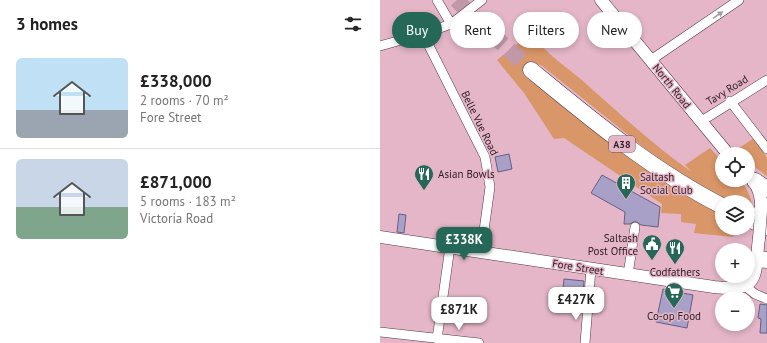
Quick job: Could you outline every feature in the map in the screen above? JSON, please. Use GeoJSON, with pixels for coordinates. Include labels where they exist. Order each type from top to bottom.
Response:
{"type":"FeatureCollection","features":[{"type":"Feature","properties":{"kind":"highway","name":"A38"},"geometry":{"type":"LineString","coordinates":[[531,70],[597,125],[634,153],[697,193],[715,202]]}},
{"type":"Feature","properties":{"kind":"street"},"geometry":{"type":"LineString","coordinates":[[436,0],[450,22]]}},
{"type":"Feature","properties":{"kind":"street"},"geometry":{"type":"LineString","coordinates":[[466,12],[482,0]]}},
{"type":"Feature","properties":{"kind":"street","name":"North Road"},"geometry":{"type":"LineString","coordinates":[[601,0],[722,147]]}},
{"type":"Feature","properties":{"kind":"street"},"geometry":{"type":"LineString","coordinates":[[651,60],[739,0]]}},
{"type":"Feature","properties":{"kind":"street"},"geometry":{"type":"LineString","coordinates":[[380,46],[392,43]]}},
{"type":"Feature","properties":{"kind":"street","name":"Belle Vue Road"},"geometry":{"type":"LineString","coordinates":[[429,48],[485,157],[490,187],[482,252]]}},
{"type":"Feature","properties":{"kind":"street","name":"Tavy Road"},"geometry":{"type":"LineString","coordinates":[[700,122],[730,101],[767,80]]}},
{"type":"Feature","properties":{"kind":"street"},"geometry":{"type":"LineString","coordinates":[[730,101],[767,149]]}},
{"type":"Feature","properties":{"kind":"street"},"geometry":{"type":"LineString","coordinates":[[757,182],[760,193],[762,260],[752,281],[745,286],[755,294],[767,299]]}},
{"type":"Feature","properties":{"kind":"street"},"geometry":{"type":"LineString","coordinates":[[628,275],[636,228]]}},
{"type":"Feature","properties":{"kind":"street","name":"Fore Street"},"geometry":{"type":"LineString","coordinates":[[380,237],[714,288],[738,289],[745,286]]}},
{"type":"Feature","properties":{"kind":"street"},"geometry":{"type":"LineString","coordinates":[[437,339],[450,247]]}},
{"type":"Feature","properties":{"kind":"street"},"geometry":{"type":"LineString","coordinates":[[585,343],[591,269]]}},
{"type":"Feature","properties":{"kind":"street"},"geometry":{"type":"LineString","coordinates":[[380,332],[479,343]]}},
{"type":"Feature","properties":{"kind":"shaded area"},"geometry":{"type":"Polygon","coordinates":[[[513,47],[544,48],[636,128],[692,172],[685,165],[710,148],[715,153],[715,187],[745,187],[749,195],[719,195],[688,179],[647,150],[541,65],[534,64],[528,76],[530,80],[622,153],[671,186],[715,210],[715,235],[734,235],[733,237],[694,233],[696,224],[681,222],[681,214],[661,213],[662,204],[564,138],[554,139],[524,93],[497,60],[513,47]]]}},
{"type":"Feature","properties":{"kind":"shaded area"},"geometry":{"type":"Polygon","coordinates":[[[754,138],[767,158],[767,176],[755,167],[755,147],[740,147],[754,138]]]}},
{"type":"Feature","properties":{"kind":"building"},"geometry":{"type":"Polygon","coordinates":[[[509,154],[512,169],[498,172],[495,157],[509,154]]]}},
{"type":"Feature","properties":{"kind":"building","name":"Saltash Social Club"},"geometry":{"type":"Polygon","coordinates":[[[602,175],[660,207],[658,227],[641,225],[635,221],[630,224],[624,224],[625,212],[591,193],[602,175]]]}},
{"type":"Feature","properties":{"kind":"building"},"geometry":{"type":"Polygon","coordinates":[[[399,214],[406,215],[404,233],[397,232],[399,214]]]}},
{"type":"Feature","properties":{"kind":"building"},"geometry":{"type":"Polygon","coordinates":[[[564,279],[584,281],[582,310],[561,308],[564,279]]]}},
{"type":"Feature","properties":{"kind":"building","name":"Co-op Food"},"geometry":{"type":"Polygon","coordinates":[[[663,289],[693,295],[687,328],[656,322],[663,289]]]}},
{"type":"Feature","properties":{"kind":"building"},"geometry":{"type":"Polygon","coordinates":[[[760,304],[767,305],[767,333],[760,333],[761,319],[758,318],[760,304]]]}},
{"type":"Feature","properties":{"kind":"tunnel"},"geometry":{"type":"LineString","coordinates":[[457,0],[531,70]]}},
{"type":"Feature","properties":{"kind":"place","name":"Asian Bowls"},"geometry":{"type":"Point","coordinates":[424,191]}},
{"type":"Feature","properties":{"kind":"place","name":"Saltash Social Club"},"geometry":{"type":"Point","coordinates":[626,200]}},
{"type":"Feature","properties":{"kind":"place","name":"Saltash Post Office"},"geometry":{"type":"Point","coordinates":[652,261]}},
{"type":"Feature","properties":{"kind":"place","name":"Codfathers"},"geometry":{"type":"Point","coordinates":[675,265]}},
{"type":"Feature","properties":{"kind":"place","name":"Co-op Food"},"geometry":{"type":"Point","coordinates":[674,309]}}]}
